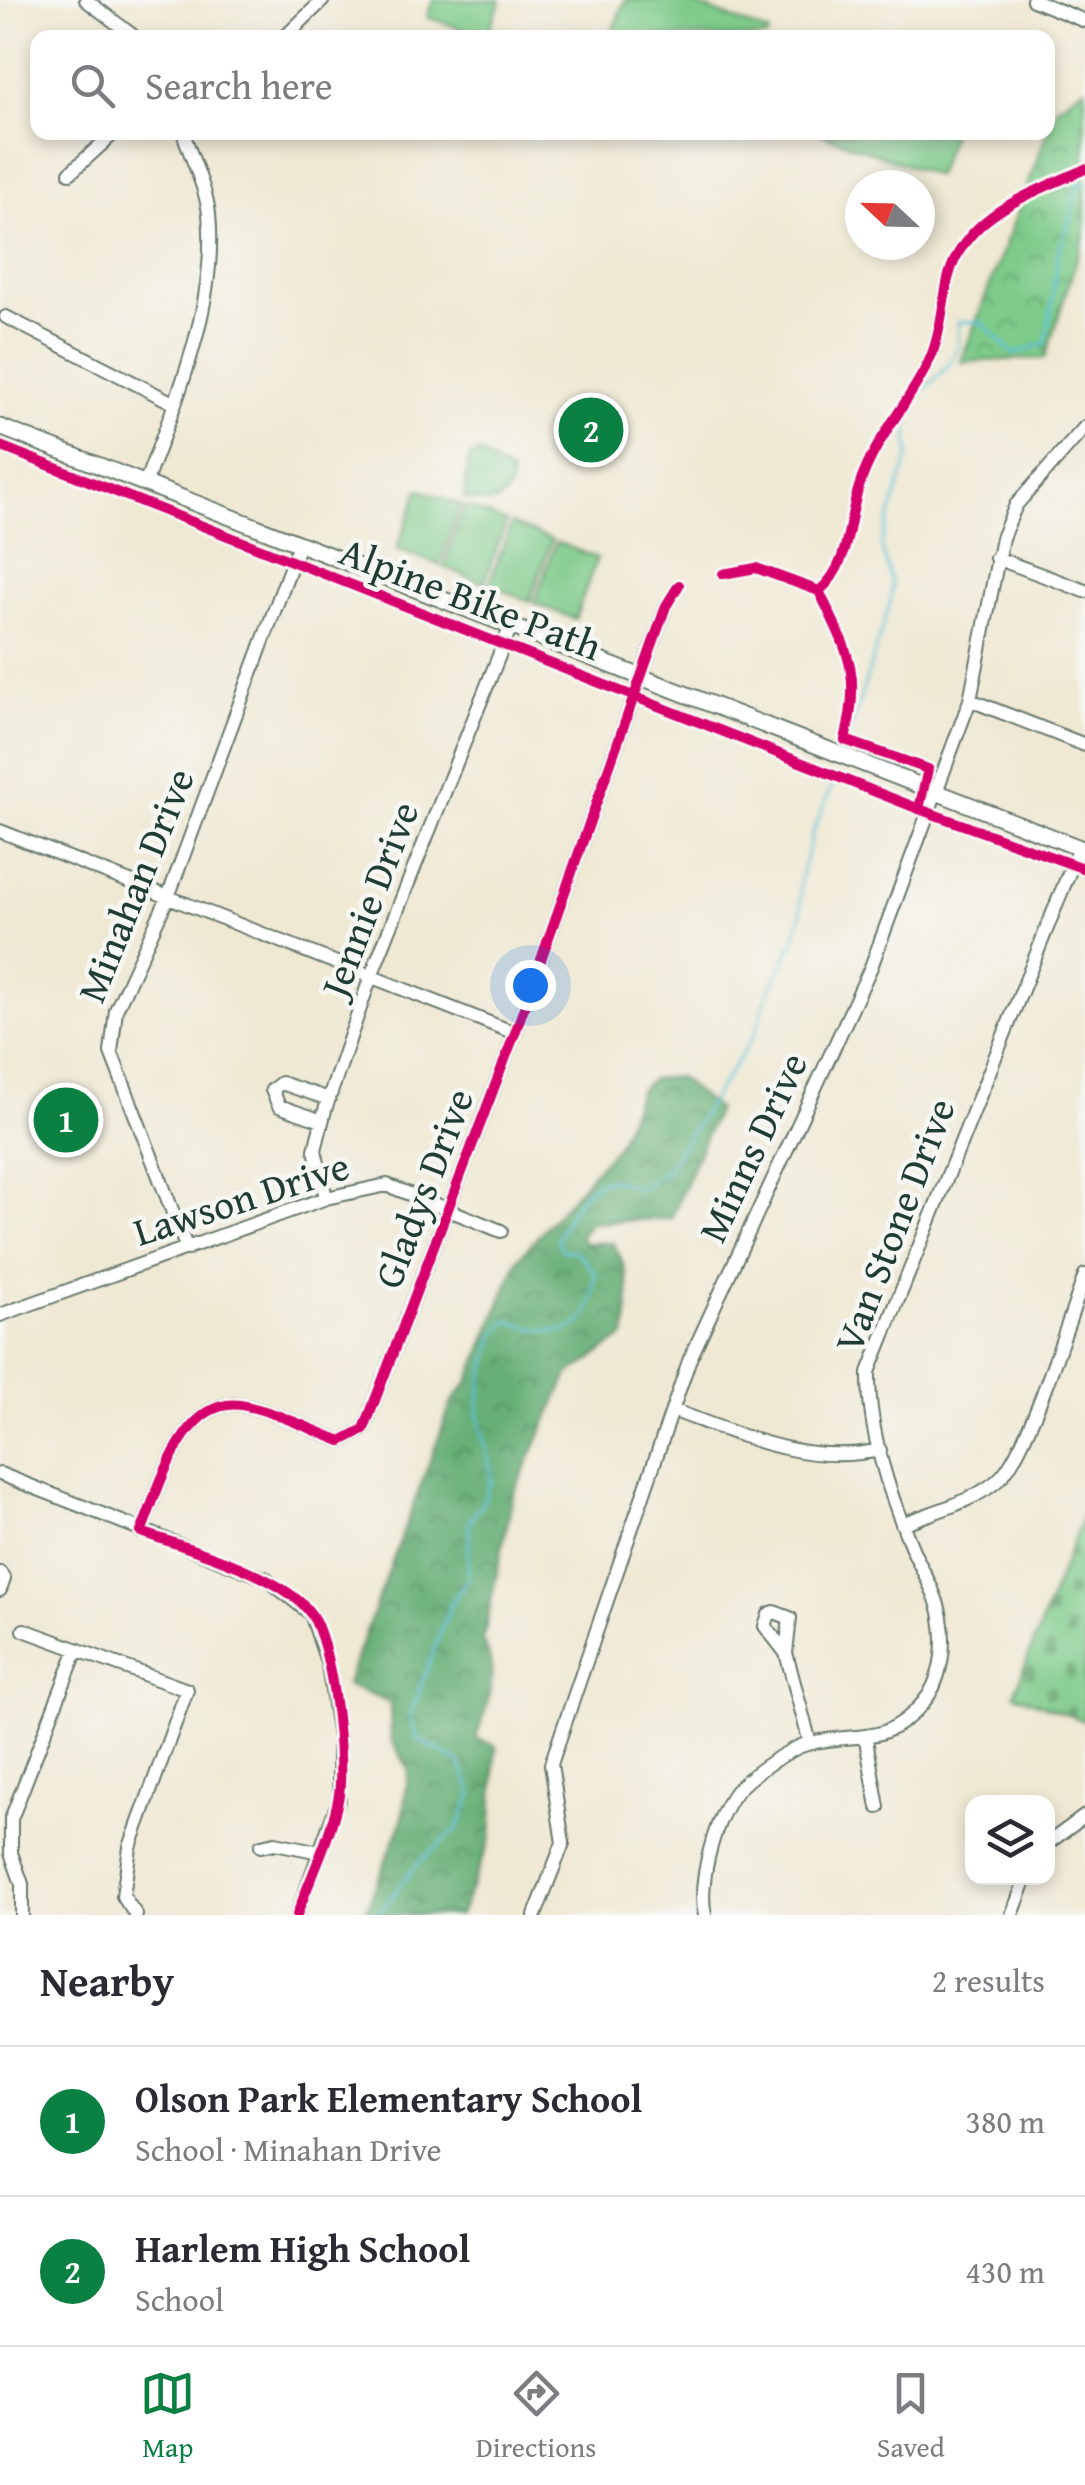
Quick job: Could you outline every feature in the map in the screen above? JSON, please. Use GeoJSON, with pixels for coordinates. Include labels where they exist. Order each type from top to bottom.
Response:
{"type":"FeatureCollection","features":[{"type":"Feature","properties":{"kind":"main road"},"geometry":{"type":"LineString","coordinates":[[0,427],[1082,849]]}},
{"type":"Feature","properties":{"kind":"street"},"geometry":{"type":"LineString","coordinates":[[86,0],[125,30]]}},
{"type":"Feature","properties":{"kind":"street"},"geometry":{"type":"LineString","coordinates":[[292,30],[323,0]]}},
{"type":"Feature","properties":{"kind":"street"},"geometry":{"type":"LineString","coordinates":[[1033,0],[1085,21]]}},
{"type":"Feature","properties":{"kind":"street"},"geometry":{"type":"LineString","coordinates":[[70,172],[106,140]]}},
{"type":"Feature","properties":{"kind":"street"},"geometry":{"type":"LineString","coordinates":[[145,484],[175,404],[204,304],[209,212],[186,140]]}},
{"type":"Feature","properties":{"kind":"street"},"geometry":{"type":"LineString","coordinates":[[6,318],[175,404]]}},
{"type":"Feature","properties":{"kind":"street","name":"Minns Drive"},"geometry":{"type":"LineString","coordinates":[[536,1915],[563,1844],[551,1764],[689,1361],[872,967],[933,790],[970,700],[996,558],[1016,505],[1085,427]]}},
{"type":"Feature","properties":{"kind":"street","name":"Minahan Drive"},"geometry":{"type":"LineString","coordinates":[[186,1249],[110,1052],[116,1010],[168,897],[299,544]]}},
{"type":"Feature","properties":{"kind":"street"},"geometry":{"type":"LineString","coordinates":[[996,558],[1085,591]]}},
{"type":"Feature","properties":{"kind":"street","name":"Gladys Drive"},"geometry":{"type":"LineString","coordinates":[[141,1532],[180,1440],[199,1415],[242,1404],[341,1440],[364,1429],[445,1207],[515,1033],[666,606]]}},
{"type":"Feature","properties":{"kind":"street","name":"Jennie Drive"},"geometry":{"type":"LineString","coordinates":[[326,1198],[314,1150],[329,1098],[371,976],[510,628]]}},
{"type":"Feature","properties":{"kind":"street"},"geometry":{"type":"LineString","coordinates":[[970,700],[1085,745]]}},
{"type":"Feature","properties":{"kind":"street"},"geometry":{"type":"LineString","coordinates":[[0,831],[515,1033]]}},
{"type":"Feature","properties":{"kind":"street","name":"Van Stone Drive"},"geometry":{"type":"LineString","coordinates":[[705,1915],[700,1896],[712,1842],[739,1787],[810,1743],[866,1740],[894,1728],[923,1704],[940,1674],[942,1616],[902,1524],[868,1411],[869,1372],[1082,849]]}},
{"type":"Feature","properties":{"kind":"street"},"geometry":{"type":"LineString","coordinates":[[322,1121],[279,1106],[272,1090],[280,1082],[329,1098]]}},
{"type":"Feature","properties":{"kind":"street","name":"Lawson Drive"},"geometry":{"type":"LineString","coordinates":[[0,1315],[326,1198],[387,1185],[500,1231]]}},
{"type":"Feature","properties":{"kind":"street"},"geometry":{"type":"LineString","coordinates":[[902,1524],[1001,1477],[1029,1423],[1085,1275]]}},
{"type":"Feature","properties":{"kind":"street"},"geometry":{"type":"LineString","coordinates":[[672,1410],[804,1453],[850,1456],[880,1450]]}},
{"type":"Feature","properties":{"kind":"street"},"geometry":{"type":"LineString","coordinates":[[0,1474],[267,1579],[311,1614],[328,1665],[339,1738],[338,1798],[297,1915]]}},
{"type":"Feature","properties":{"kind":"street"},"geometry":{"type":"LineString","coordinates":[[0,1573],[4,1579],[0,1590]]}},
{"type":"Feature","properties":{"kind":"street"},"geometry":{"type":"LineString","coordinates":[[24,1630],[187,1690],[130,1847],[123,1896],[136,1915]]}},
{"type":"Feature","properties":{"kind":"street"},"geometry":{"type":"LineString","coordinates":[[22,1915],[22,1884],[11,1852],[11,1819],[76,1649]]}},
{"type":"Feature","properties":{"kind":"street"},"geometry":{"type":"LineString","coordinates":[[786,1652],[810,1743]]}},
{"type":"Feature","properties":{"kind":"street"},"geometry":{"type":"LineString","coordinates":[[866,1740],[878,1807]]}},
{"type":"Feature","properties":{"kind":"street"},"geometry":{"type":"LineString","coordinates":[[1055,1838],[1085,1816]]}},
{"type":"Feature","properties":{"kind":"street"},"geometry":{"type":"LineString","coordinates":[[261,1846],[275,1842],[320,1852]]}},
{"type":"Feature","properties":{"kind":"street"},"geometry":{"type":"LineString","coordinates":[[1012,1915],[1023,1885]]}},
{"type":"Feature","properties":{"kind":"green space"},"geometry":{"type":"Polygon","coordinates":[[[433,0],[501,0],[489,30],[464,30],[427,17],[433,0]]]}},
{"type":"Feature","properties":{"kind":"green space"},"geometry":{"type":"Polygon","coordinates":[[[625,0],[684,0],[761,30],[613,30],[625,0]]]}},
{"type":"Feature","properties":{"kind":"green space"},"geometry":{"type":"Polygon","coordinates":[[[1085,87],[1085,233],[1045,358],[961,362],[1045,140],[1055,140],[1057,107],[1085,87]]]}},
{"type":"Feature","properties":{"kind":"green space"},"geometry":{"type":"Polygon","coordinates":[[[838,140],[949,140],[936,176],[935,170],[920,170],[838,140]]]}},
{"type":"Feature","properties":{"kind":"green space"},"geometry":{"type":"Polygon","coordinates":[[[480,453],[511,474],[507,492],[497,501],[464,498],[469,457],[480,453]]]}},
{"type":"Feature","properties":{"kind":"green space"},"geometry":{"type":"Polygon","coordinates":[[[419,489],[461,505],[439,565],[397,549],[419,489]]]}},
{"type":"Feature","properties":{"kind":"green space"},"geometry":{"type":"Polygon","coordinates":[[[465,506],[506,522],[484,583],[443,567],[465,506]]]}},
{"type":"Feature","properties":{"kind":"green space"},"geometry":{"type":"Polygon","coordinates":[[[511,524],[552,540],[530,601],[489,585],[511,524]]]}},
{"type":"Feature","properties":{"kind":"green space"},"geometry":{"type":"Polygon","coordinates":[[[556,542],[597,558],[575,619],[534,603],[556,542]]]}},
{"type":"Feature","properties":{"kind":"green space"},"geometry":{"type":"Polygon","coordinates":[[[678,1077],[717,1109],[671,1218],[590,1223],[580,1235],[584,1243],[613,1243],[619,1254],[628,1288],[625,1336],[568,1375],[513,1495],[483,1640],[491,1677],[476,1738],[496,1746],[491,1838],[460,1915],[364,1915],[402,1821],[409,1769],[391,1740],[390,1703],[346,1685],[452,1402],[469,1381],[518,1259],[618,1144],[640,1089],[652,1079],[678,1077]]]}},
{"type":"Feature","properties":{"kind":"green space"},"geometry":{"type":"Polygon","coordinates":[[[1085,1510],[1085,1721],[1014,1694],[1085,1510]]]}},
{"type":"Feature","properties":{"kind":"waterway"},"geometry":{"type":"LineString","coordinates":[[849,735],[890,603],[892,585],[881,545],[909,456],[908,414],[959,346],[958,322],[981,322],[1014,354],[1046,343],[1059,250],[1073,210],[1076,186],[1085,182]]}},
{"type":"Feature","properties":{"kind":"waterway"},"geometry":{"type":"LineString","coordinates":[[377,1915],[419,1862],[457,1829],[473,1794],[460,1763],[417,1738],[410,1716],[451,1603],[468,1579],[469,1522],[484,1500],[492,1477],[478,1414],[494,1336],[508,1321],[545,1330],[571,1329],[588,1311],[595,1273],[577,1252],[562,1250],[557,1238],[577,1202],[591,1187],[613,1180],[640,1188],[665,1172],[756,1032],[767,995],[793,943],[801,915],[800,880],[813,831],[835,780]]}},
{"type":"Feature","properties":{"kind":"cycle path"},"geometry":{"type":"LineString","coordinates":[[819,591],[842,557],[865,470],[929,361],[956,257],[984,222],[1002,209],[1085,169]]}},
{"type":"Feature","properties":{"kind":"cycle path","name":"Alpine Bike Path"},"geometry":{"type":"LineString","coordinates":[[0,446],[919,809],[928,769],[845,740],[852,679],[838,630],[819,591],[756,568],[723,574]]}},
{"type":"Feature","properties":{"kind":"cycle path"},"geometry":{"type":"LineString","coordinates":[[297,1915],[330,1829],[340,1783],[335,1704],[319,1629],[298,1600],[257,1575],[141,1532],[177,1447],[206,1413],[224,1405],[246,1406],[341,1441],[364,1429],[515,1033],[666,606],[679,585]]}},
{"type":"Feature","properties":{"kind":"cycle path"},"geometry":{"type":"LineString","coordinates":[[919,809],[1085,869]]}},
{"type":"Feature","properties":{"kind":"place","name":"Harlem High School"},"geometry":{"type":"Point","coordinates":[591,430]}},
{"type":"Feature","properties":{"kind":"place","name":"Olson Park Elementary School"},"geometry":{"type":"Point","coordinates":[66,1120]}}]}
